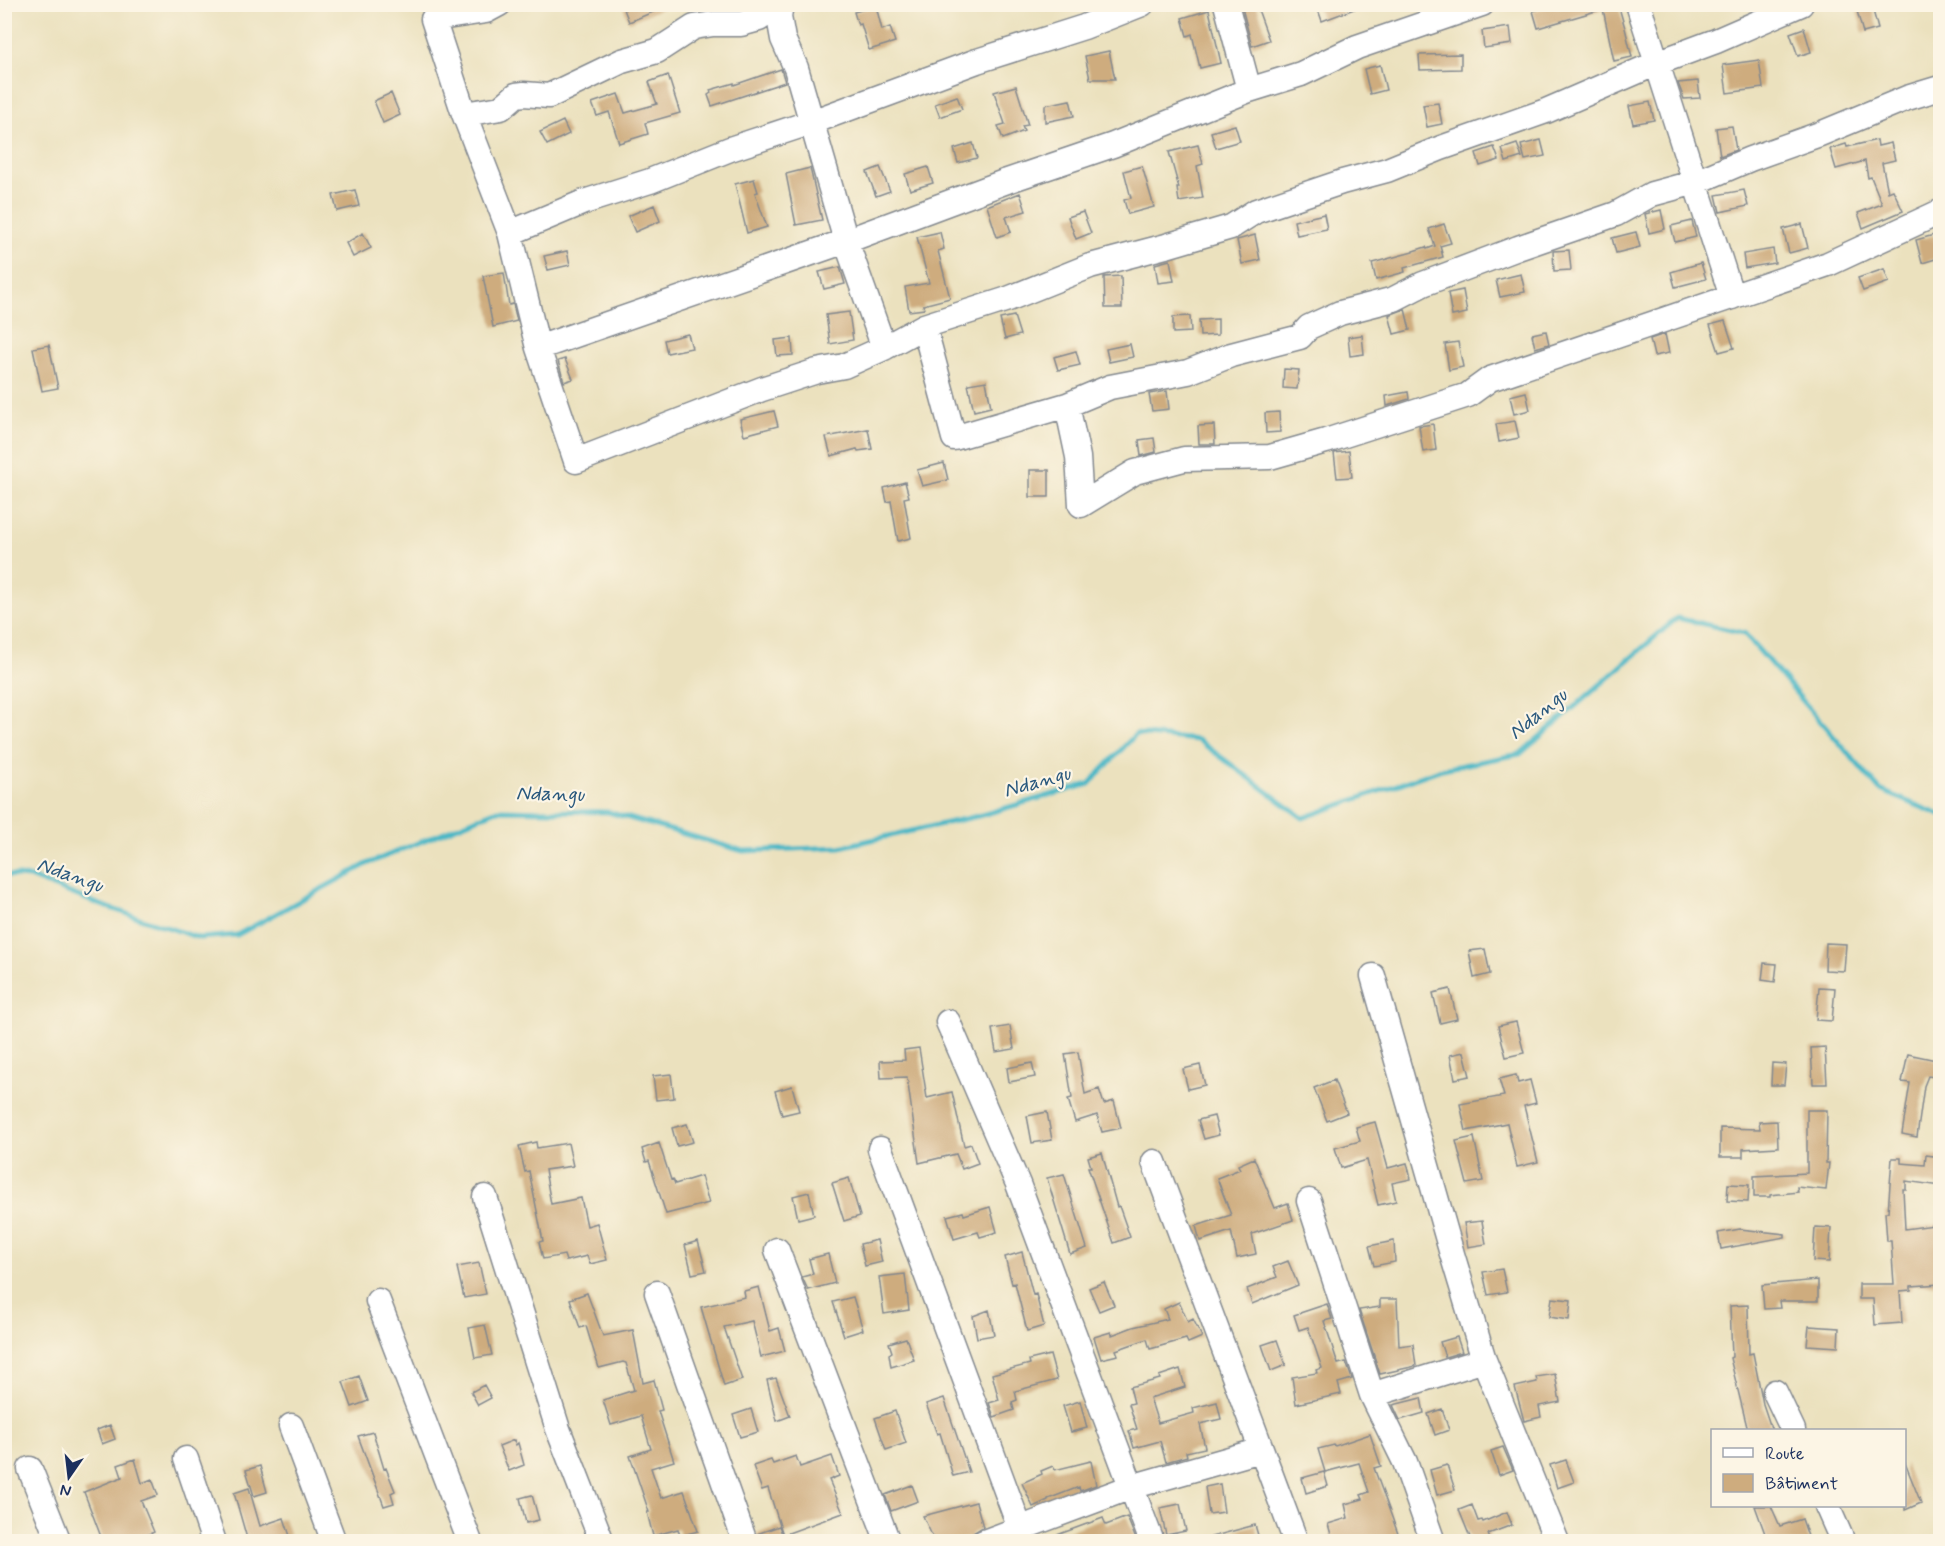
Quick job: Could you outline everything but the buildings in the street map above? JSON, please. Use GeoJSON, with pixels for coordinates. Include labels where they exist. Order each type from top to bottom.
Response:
{"type":"FeatureCollection","features":[{"type":"Feature","properties":{"kind":"street"},"geometry":{"type":"LineString","coordinates":[[499,4],[486,11],[433,20],[464,114],[510,232],[538,348],[576,461],[762,389],[817,371],[844,366],[924,326],[1008,299],[1090,266],[1231,226],[1256,211],[1342,182],[1387,170],[1441,147],[1546,111],[1657,63],[1716,42],[1801,4]]}},
{"type":"Feature","properties":{"kind":"street"},"geometry":{"type":"LineString","coordinates":[[464,114],[501,108],[516,95],[549,96],[622,61],[657,51],[694,27],[741,24],[759,19],[780,4]]}},
{"type":"Feature","properties":{"kind":"street"},"geometry":{"type":"LineString","coordinates":[[780,4],[779,17],[783,39],[796,68],[846,241],[884,348]]}},
{"type":"Feature","properties":{"kind":"street"},"geometry":{"type":"LineString","coordinates":[[510,232],[584,202],[650,182],[730,149],[812,122],[977,61],[1084,27],[1142,4]]}},
{"type":"Feature","properties":{"kind":"street"},"geometry":{"type":"LineString","coordinates":[[1226,4],[1249,90]]}},
{"type":"Feature","properties":{"kind":"street"},"geometry":{"type":"LineString","coordinates":[[538,348],[1113,145],[1249,90],[1301,74],[1357,46],[1482,4]]}},
{"type":"Feature","properties":{"kind":"street"},"geometry":{"type":"LineString","coordinates":[[1638,4],[1732,297]]}},
{"type":"Feature","properties":{"kind":"street"},"geometry":{"type":"LineString","coordinates":[[924,326],[954,438],[1067,405],[1110,387],[1188,372],[1230,355],[1300,337],[1309,327],[1341,313],[1394,299],[1423,284],[1616,214],[1652,194],[1696,182],[1907,98],[1941,88]]}},
{"type":"Feature","properties":{"kind":"street"},"geometry":{"type":"LineString","coordinates":[[1067,405],[1078,457],[1081,505],[1135,472],[1184,459],[1270,457],[1468,395],[1490,380],[1828,264],[1941,212]]}},
{"type":"Feature","properties":{"kind":"street"},"geometry":{"type":"LineString","coordinates":[[1373,976],[1484,1360],[1557,1542]]}},
{"type":"Feature","properties":{"kind":"street"},"geometry":{"type":"LineString","coordinates":[[948,1022],[1018,1184],[1152,1542]]}},
{"type":"Feature","properties":{"kind":"street"},"geometry":{"type":"LineString","coordinates":[[880,1149],[1022,1535]]}},
{"type":"Feature","properties":{"kind":"street"},"geometry":{"type":"LineString","coordinates":[[1155,1162],[1296,1542]]}},
{"type":"Feature","properties":{"kind":"street"},"geometry":{"type":"LineString","coordinates":[[485,1197],[558,1429],[602,1542]]}},
{"type":"Feature","properties":{"kind":"street"},"geometry":{"type":"LineString","coordinates":[[1309,1201],[1372,1395],[1405,1462],[1433,1542]]}},
{"type":"Feature","properties":{"kind":"street"},"geometry":{"type":"LineString","coordinates":[[777,1250],[888,1542]]}},
{"type":"Feature","properties":{"kind":"street"},"geometry":{"type":"LineString","coordinates":[[657,1293],[745,1542]]}},
{"type":"Feature","properties":{"kind":"street"},"geometry":{"type":"LineString","coordinates":[[378,1301],[470,1542]]}},
{"type":"Feature","properties":{"kind":"street"},"geometry":{"type":"LineString","coordinates":[[1372,1395],[1484,1360]]}},
{"type":"Feature","properties":{"kind":"street"},"geometry":{"type":"LineString","coordinates":[[1775,1392],[1792,1429]]}},
{"type":"Feature","properties":{"kind":"street"},"geometry":{"type":"LineString","coordinates":[[291,1426],[334,1542]]}},
{"type":"Feature","properties":{"kind":"street"},"geometry":{"type":"LineString","coordinates":[[984,1542],[1022,1535],[1131,1487],[1261,1450]]}},
{"type":"Feature","properties":{"kind":"street"},"geometry":{"type":"LineString","coordinates":[[186,1459],[214,1542]]}},
{"type":"Feature","properties":{"kind":"street"},"geometry":{"type":"LineString","coordinates":[[30,1469],[59,1542]]}},
{"type":"Feature","properties":{"kind":"street"},"geometry":{"type":"LineString","coordinates":[[1827,1507],[1843,1542]]}},
{"type":"Feature","properties":{"kind":"waterway","name":"Ndangu"},"geometry":{"type":"LineString","coordinates":[[4,875],[29,877],[98,904],[199,938],[237,935],[367,864],[497,810],[608,812],[743,851],[840,847],[978,816],[1089,784],[1136,734],[1198,740],[1303,818],[1442,769],[1520,754],[1677,618],[1744,633],[1880,790],[1940,815]]}}]}
